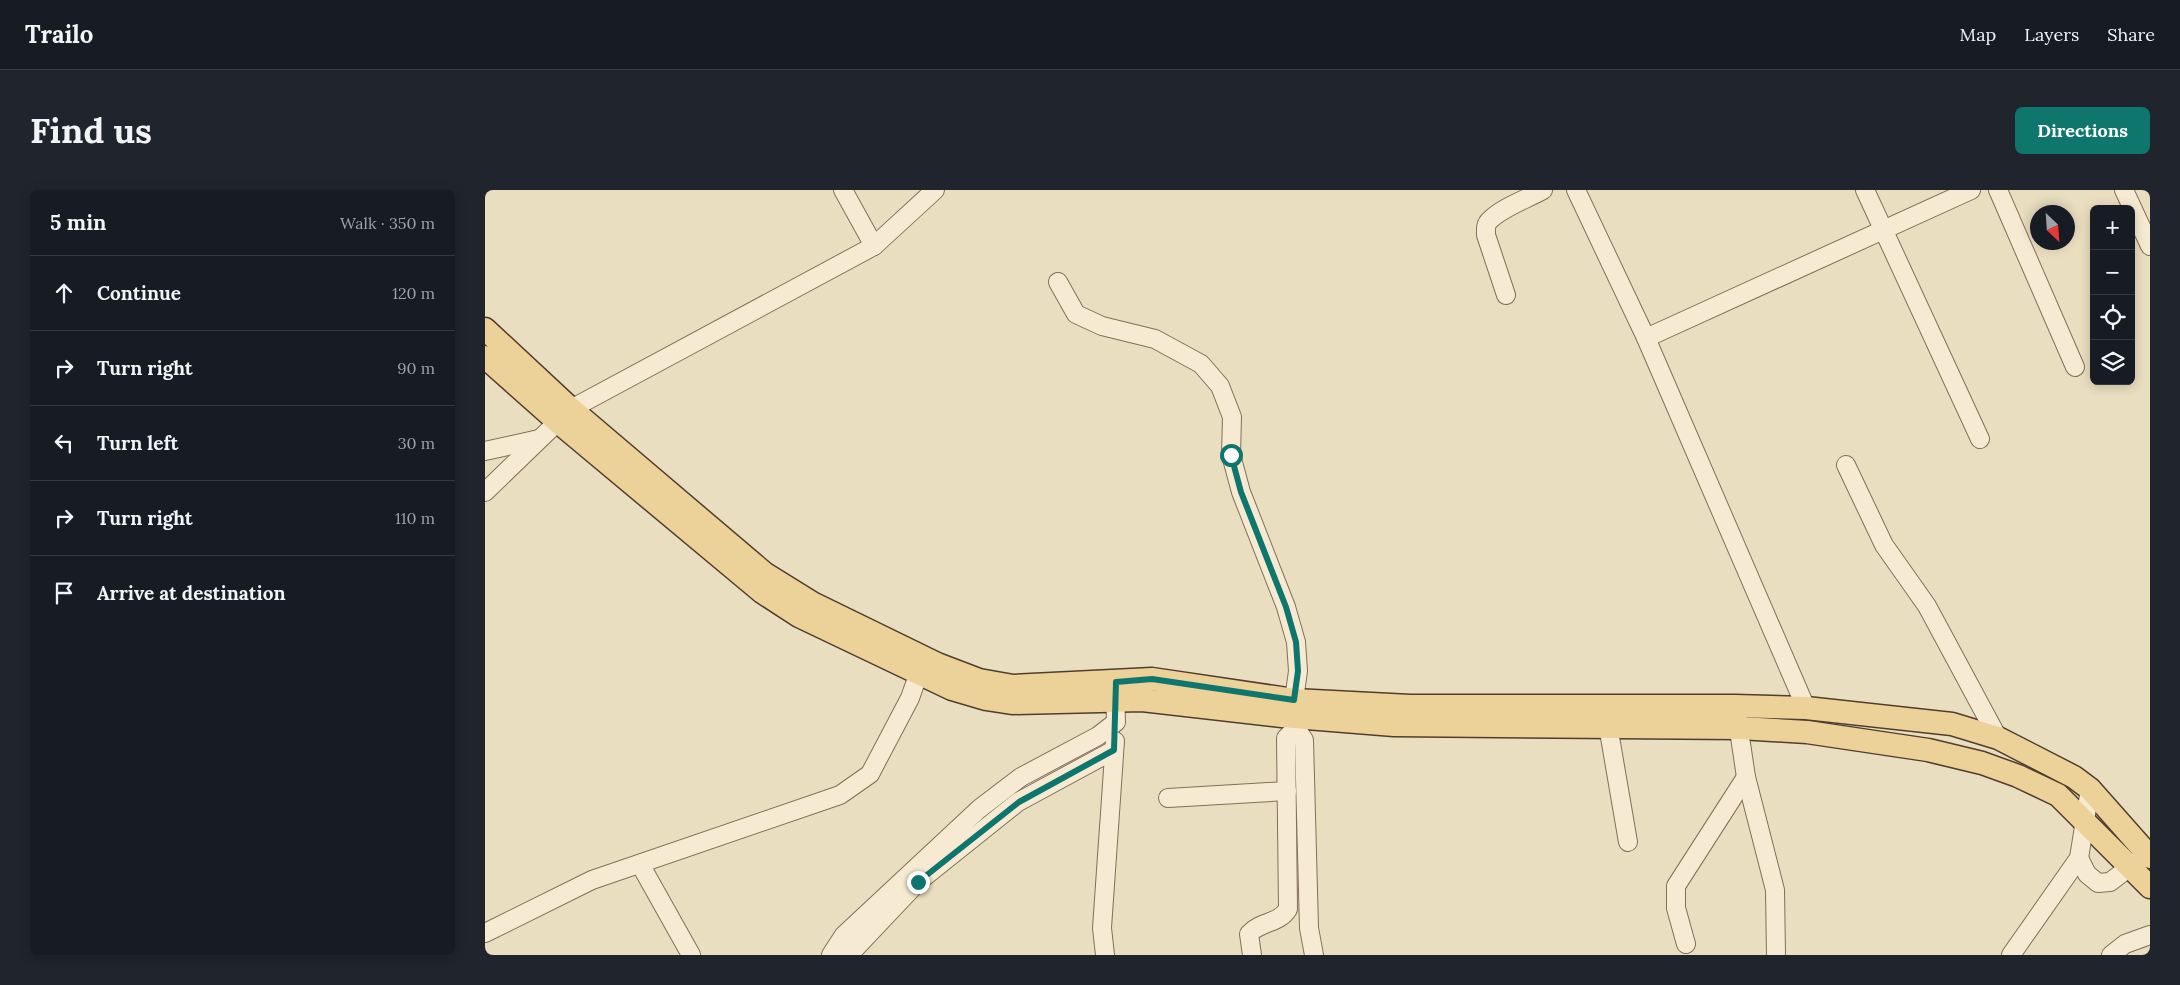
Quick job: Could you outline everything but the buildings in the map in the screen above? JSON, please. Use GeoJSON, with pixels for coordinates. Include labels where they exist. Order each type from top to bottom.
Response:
{"type":"FeatureCollection","features":[{"type":"Feature","properties":{"kind":"main road"},"geometry":{"type":"LineString","coordinates":[[485,329],[564,415]]}},
{"type":"Feature","properties":{"kind":"main road"},"geometry":{"type":"LineString","coordinates":[[485,357],[564,415],[765,573],[814,604],[921,666],[1013,686],[1115,691],[1152,679],[1295,715],[1410,706],[1606,716],[1737,717],[1806,708],[1952,724],[1998,738],[2074,777],[2090,789],[2143,859],[2150,888]]}},
{"type":"Feature","properties":{"kind":"main road"},"geometry":{"type":"LineString","coordinates":[[1737,717],[1807,732],[1928,750],[1981,763],[2018,776],[2058,795],[2085,820],[2143,859]]}},
{"type":"Feature","properties":{"kind":"street"},"geometry":{"type":"LineString","coordinates":[[843,190],[874,246]]}},
{"type":"Feature","properties":{"kind":"street"},"geometry":{"type":"LineString","coordinates":[[485,492],[564,415],[874,246],[935,190]]}},
{"type":"Feature","properties":{"kind":"street"},"geometry":{"type":"LineString","coordinates":[[1507,295],[1486,235],[1486,227],[1489,221],[1499,214],[1543,190]]}},
{"type":"Feature","properties":{"kind":"street"},"geometry":{"type":"LineString","coordinates":[[1575,190],[1646,338],[1806,708]]}},
{"type":"Feature","properties":{"kind":"street"},"geometry":{"type":"LineString","coordinates":[[1865,190],[1980,439]]}},
{"type":"Feature","properties":{"kind":"street"},"geometry":{"type":"LineString","coordinates":[[1646,338],[1971,190]]}},
{"type":"Feature","properties":{"kind":"street"},"geometry":{"type":"LineString","coordinates":[[1998,190],[2075,366]]}},
{"type":"Feature","properties":{"kind":"street"},"geometry":{"type":"LineString","coordinates":[[2124,190],[2150,246]]}},
{"type":"Feature","properties":{"kind":"street"},"geometry":{"type":"LineString","coordinates":[[1058,282],[1076,314],[1101,326],[1155,339],[1201,364],[1220,386],[1232,417],[1231,455],[1239,483],[1286,607],[1296,642],[1298,671],[1295,715],[1286,738],[1288,909],[1279,919],[1265,923],[1249,934],[1252,955]]}},
{"type":"Feature","properties":{"kind":"street"},"geometry":{"type":"LineString","coordinates":[[485,451],[539,438]]}},
{"type":"Feature","properties":{"kind":"street"},"geometry":{"type":"LineString","coordinates":[[1846,466],[1884,545],[1927,606],[1998,738]]}},
{"type":"Feature","properties":{"kind":"street"},"geometry":{"type":"LineString","coordinates":[[485,932],[592,880],[840,795],[870,774],[910,698],[921,666]]}},
{"type":"Feature","properties":{"kind":"street"},"geometry":{"type":"LineString","coordinates":[[1105,955],[1102,928],[1116,722],[1115,691]]}},
{"type":"Feature","properties":{"kind":"street"},"geometry":{"type":"LineString","coordinates":[[1295,715],[1304,740],[1309,928],[1314,955]]}},
{"type":"Feature","properties":{"kind":"street"},"geometry":{"type":"LineString","coordinates":[[1606,716],[1628,842]]}},
{"type":"Feature","properties":{"kind":"street"},"geometry":{"type":"LineString","coordinates":[[1737,717],[1746,777],[1775,890],[1776,955]]}},
{"type":"Feature","properties":{"kind":"street"},"geometry":{"type":"LineString","coordinates":[[831,955],[844,935],[979,809],[1021,777],[1098,736],[1116,722]]}},
{"type":"Feature","properties":{"kind":"street"},"geometry":{"type":"LineString","coordinates":[[849,955],[918,882],[1019,802],[1114,750]]}},
{"type":"Feature","properties":{"kind":"street"},"geometry":{"type":"LineString","coordinates":[[1686,944],[1676,908],[1676,886],[1746,777]]}},
{"type":"Feature","properties":{"kind":"street"},"geometry":{"type":"LineString","coordinates":[[2011,955],[2079,858],[2090,789]]}},
{"type":"Feature","properties":{"kind":"street"},"geometry":{"type":"LineString","coordinates":[[1168,798],[1287,791]]}},
{"type":"Feature","properties":{"kind":"street"},"geometry":{"type":"LineString","coordinates":[[2079,858],[2087,874],[2098,883],[2110,882],[2143,859]]}},
{"type":"Feature","properties":{"kind":"street"},"geometry":{"type":"LineString","coordinates":[[640,864],[691,955]]}},
{"type":"Feature","properties":{"kind":"street"},"geometry":{"type":"LineString","coordinates":[[2111,955],[2125,944],[2150,935]]}},
{"type":"Feature","properties":{"kind":"route"},"geometry":{"type":"LineString","coordinates":[[918,882],[1019,802],[1114,750],[1116,682],[1152,679],[1294,700],[1298,671],[1296,642],[1286,607],[1241,492],[1231,455]]}}]}
